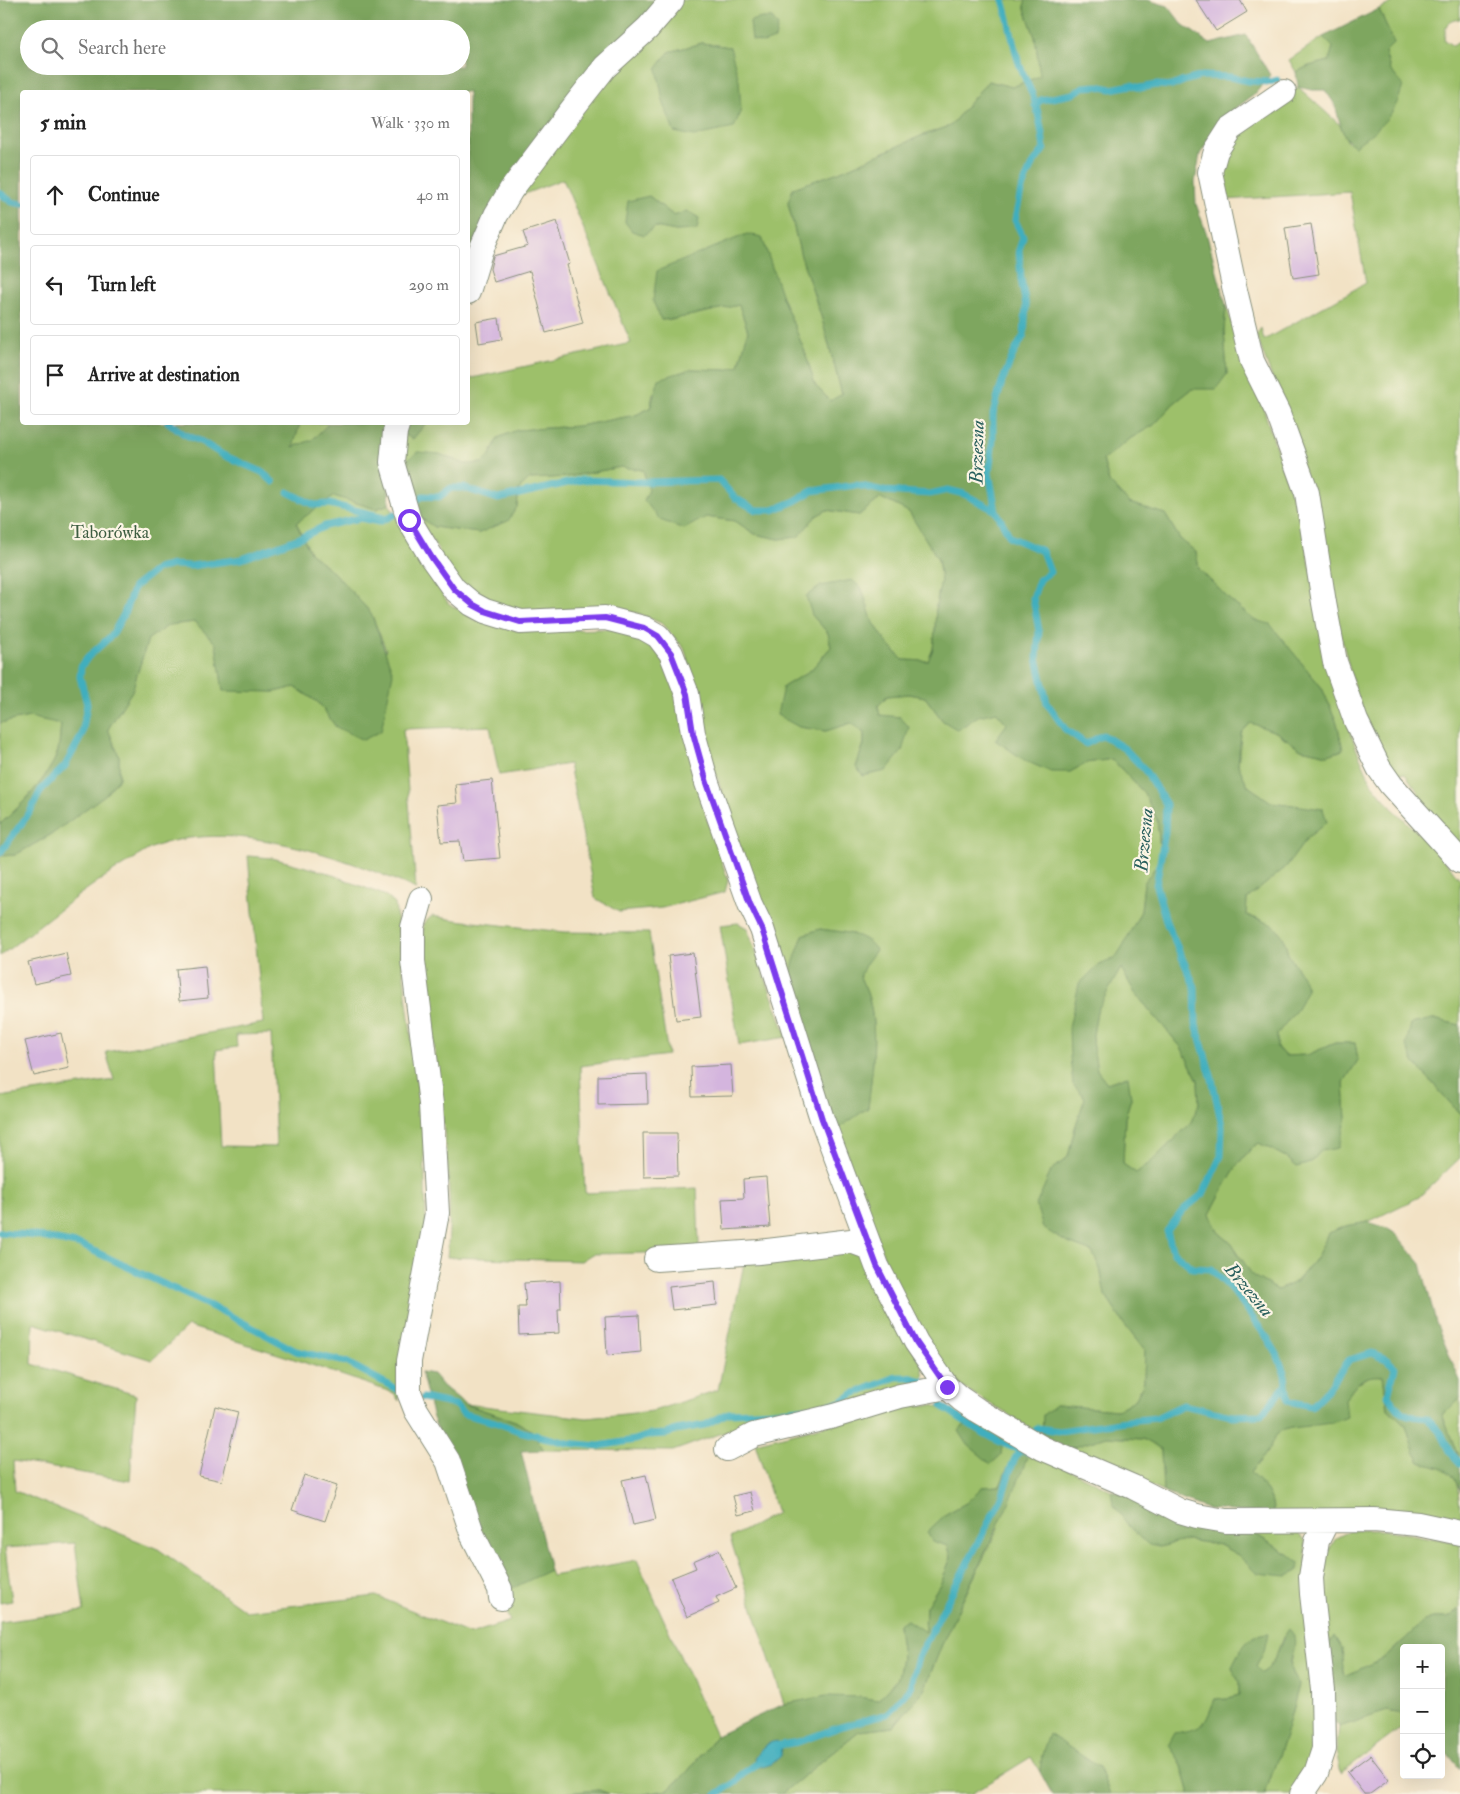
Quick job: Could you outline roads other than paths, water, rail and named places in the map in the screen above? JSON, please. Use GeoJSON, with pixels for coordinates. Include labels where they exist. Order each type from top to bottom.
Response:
{"type":"FeatureCollection","features":[{"type":"Feature","properties":{"kind":"street"},"geometry":{"type":"LineString","coordinates":[[470,285],[480,252],[496,215],[511,190],[606,67],[648,28],[672,0]]}},
{"type":"Feature","properties":{"kind":"street"},"geometry":{"type":"LineString","coordinates":[[1284,92],[1230,129],[1216,151],[1210,172],[1234,286],[1252,361],[1278,413],[1308,494],[1335,662],[1356,721],[1379,768],[1391,785],[1460,861]]}},
{"type":"Feature","properties":{"kind":"street"},"geometry":{"type":"LineString","coordinates":[[397,425],[392,462],[409,520],[454,589],[472,604],[485,611],[520,622],[605,618],[644,628],[658,636],[671,653],[687,694],[693,733],[707,783],[750,904],[762,929],[822,1119],[870,1248],[877,1266],[916,1342],[947,1387],[977,1410],[1042,1448],[1133,1487],[1180,1511],[1197,1516],[1226,1521],[1374,1520],[1418,1524],[1460,1533]]}},
{"type":"Feature","properties":{"kind":"street"},"geometry":{"type":"LineString","coordinates":[[421,899],[413,927],[413,961],[431,1104],[437,1213],[410,1361],[409,1392],[416,1410],[448,1461],[473,1536],[500,1589],[501,1598]]}},
{"type":"Feature","properties":{"kind":"street"},"geometry":{"type":"LineString","coordinates":[[656,1259],[759,1252],[851,1241],[870,1248]]}},
{"type":"Feature","properties":{"kind":"street"},"geometry":{"type":"LineString","coordinates":[[727,1449],[754,1435],[834,1416],[900,1396],[947,1387]]}},
{"type":"Feature","properties":{"kind":"street"},"geometry":{"type":"LineString","coordinates":[[1302,1794],[1316,1773],[1324,1749],[1323,1690],[1311,1577],[1317,1541],[1327,1521]]}},
{"type":"Feature","properties":{"kind":"water"},"geometry":{"type":"Polygon","coordinates":[[[777,1741],[782,1748],[781,1756],[772,1764],[763,1767],[756,1765],[754,1759],[761,1750],[769,1743],[777,1741]]]}},
{"type":"Feature","properties":{"kind":"waterway","name":"Brzezna"},"geometry":{"type":"LineString","coordinates":[[1003,0],[1018,61],[1037,109],[1044,149],[1031,167],[1021,191],[1015,220],[1023,237],[1019,250],[1021,279],[1026,306],[1024,335],[1002,382],[993,414],[993,439],[989,473],[996,511],[1010,537],[1042,551],[1050,572],[1039,580],[1033,598],[1039,631],[1037,658],[1047,703],[1065,729],[1086,744],[1103,735],[1125,749],[1144,769],[1166,804],[1165,832],[1156,886],[1167,924],[1195,987],[1196,1024],[1212,1079],[1222,1126],[1221,1156],[1203,1194],[1183,1210],[1167,1231],[1173,1252],[1193,1268],[1211,1269],[1232,1290],[1277,1354],[1285,1375],[1288,1401],[1312,1406],[1324,1394],[1349,1360],[1372,1353],[1386,1359],[1395,1367],[1388,1395],[1396,1407],[1408,1415],[1427,1418],[1441,1433],[1451,1453],[1460,1463]]}},
{"type":"Feature","properties":{"kind":"waterway"},"geometry":{"type":"LineString","coordinates":[[1035,105],[1041,100],[1073,94],[1083,87],[1098,86],[1111,89],[1132,85],[1140,88],[1157,85],[1172,86],[1202,76],[1230,77],[1248,81],[1270,82],[1277,80]]}},
{"type":"Feature","properties":{"kind":"waterway"},"geometry":{"type":"LineString","coordinates":[[0,193],[12,202],[20,204]]}},
{"type":"Feature","properties":{"kind":"waterway"},"geometry":{"type":"LineString","coordinates":[[172,425],[184,434],[223,455],[262,472],[273,482]]}},
{"type":"Feature","properties":{"kind":"waterway"},"geometry":{"type":"LineString","coordinates":[[415,501],[423,496],[439,497],[451,488],[464,488],[498,499],[581,480],[644,482],[719,480],[735,498],[756,510],[773,510],[795,501],[812,491],[856,485],[884,491],[930,494],[948,490],[964,494],[996,511]]}},
{"type":"Feature","properties":{"kind":"waterway"},"geometry":{"type":"LineString","coordinates":[[288,492],[314,505],[329,504],[388,518]]}},
{"type":"Feature","properties":{"kind":"waterway"},"geometry":{"type":"LineString","coordinates":[[0,853],[30,812],[41,790],[65,766],[82,735],[87,704],[80,677],[81,667],[88,657],[112,635],[124,614],[134,587],[157,569],[173,565],[191,566],[242,559],[302,537],[325,526],[360,518],[379,522],[395,514]]}},
{"type":"Feature","properties":{"kind":"waterway"},"geometry":{"type":"LineString","coordinates":[[0,1232],[36,1236],[81,1245],[225,1313],[296,1351],[346,1362],[398,1390]]}},
{"type":"Feature","properties":{"kind":"waterway"},"geometry":{"type":"LineString","coordinates":[[423,1398],[455,1405],[464,1414],[495,1422],[519,1431],[568,1443],[599,1446],[705,1425],[728,1413],[821,1407],[840,1402],[853,1394],[896,1377],[908,1377],[923,1381]]}},
{"type":"Feature","properties":{"kind":"waterway"},"geometry":{"type":"LineString","coordinates":[[1034,1434],[1037,1428],[1060,1431],[1156,1418],[1183,1405],[1232,1416],[1261,1415],[1286,1385]]}},
{"type":"Feature","properties":{"kind":"waterway"},"geometry":{"type":"LineString","coordinates":[[942,1406],[997,1440],[1029,1452]]}},
{"type":"Feature","properties":{"kind":"waterway"},"geometry":{"type":"LineString","coordinates":[[774,1750],[780,1745],[798,1742],[840,1727],[887,1714],[910,1688],[918,1657],[1001,1499],[1011,1467],[1020,1451]]}},
{"type":"Feature","properties":{"kind":"waterway"},"geometry":{"type":"LineString","coordinates":[[717,1794],[736,1782],[742,1774],[762,1760]]}},
{"type":"Feature","properties":{"kind":"park label","name":"Taborówka"},"geometry":{"type":"Point","coordinates":[110,532]}}]}
